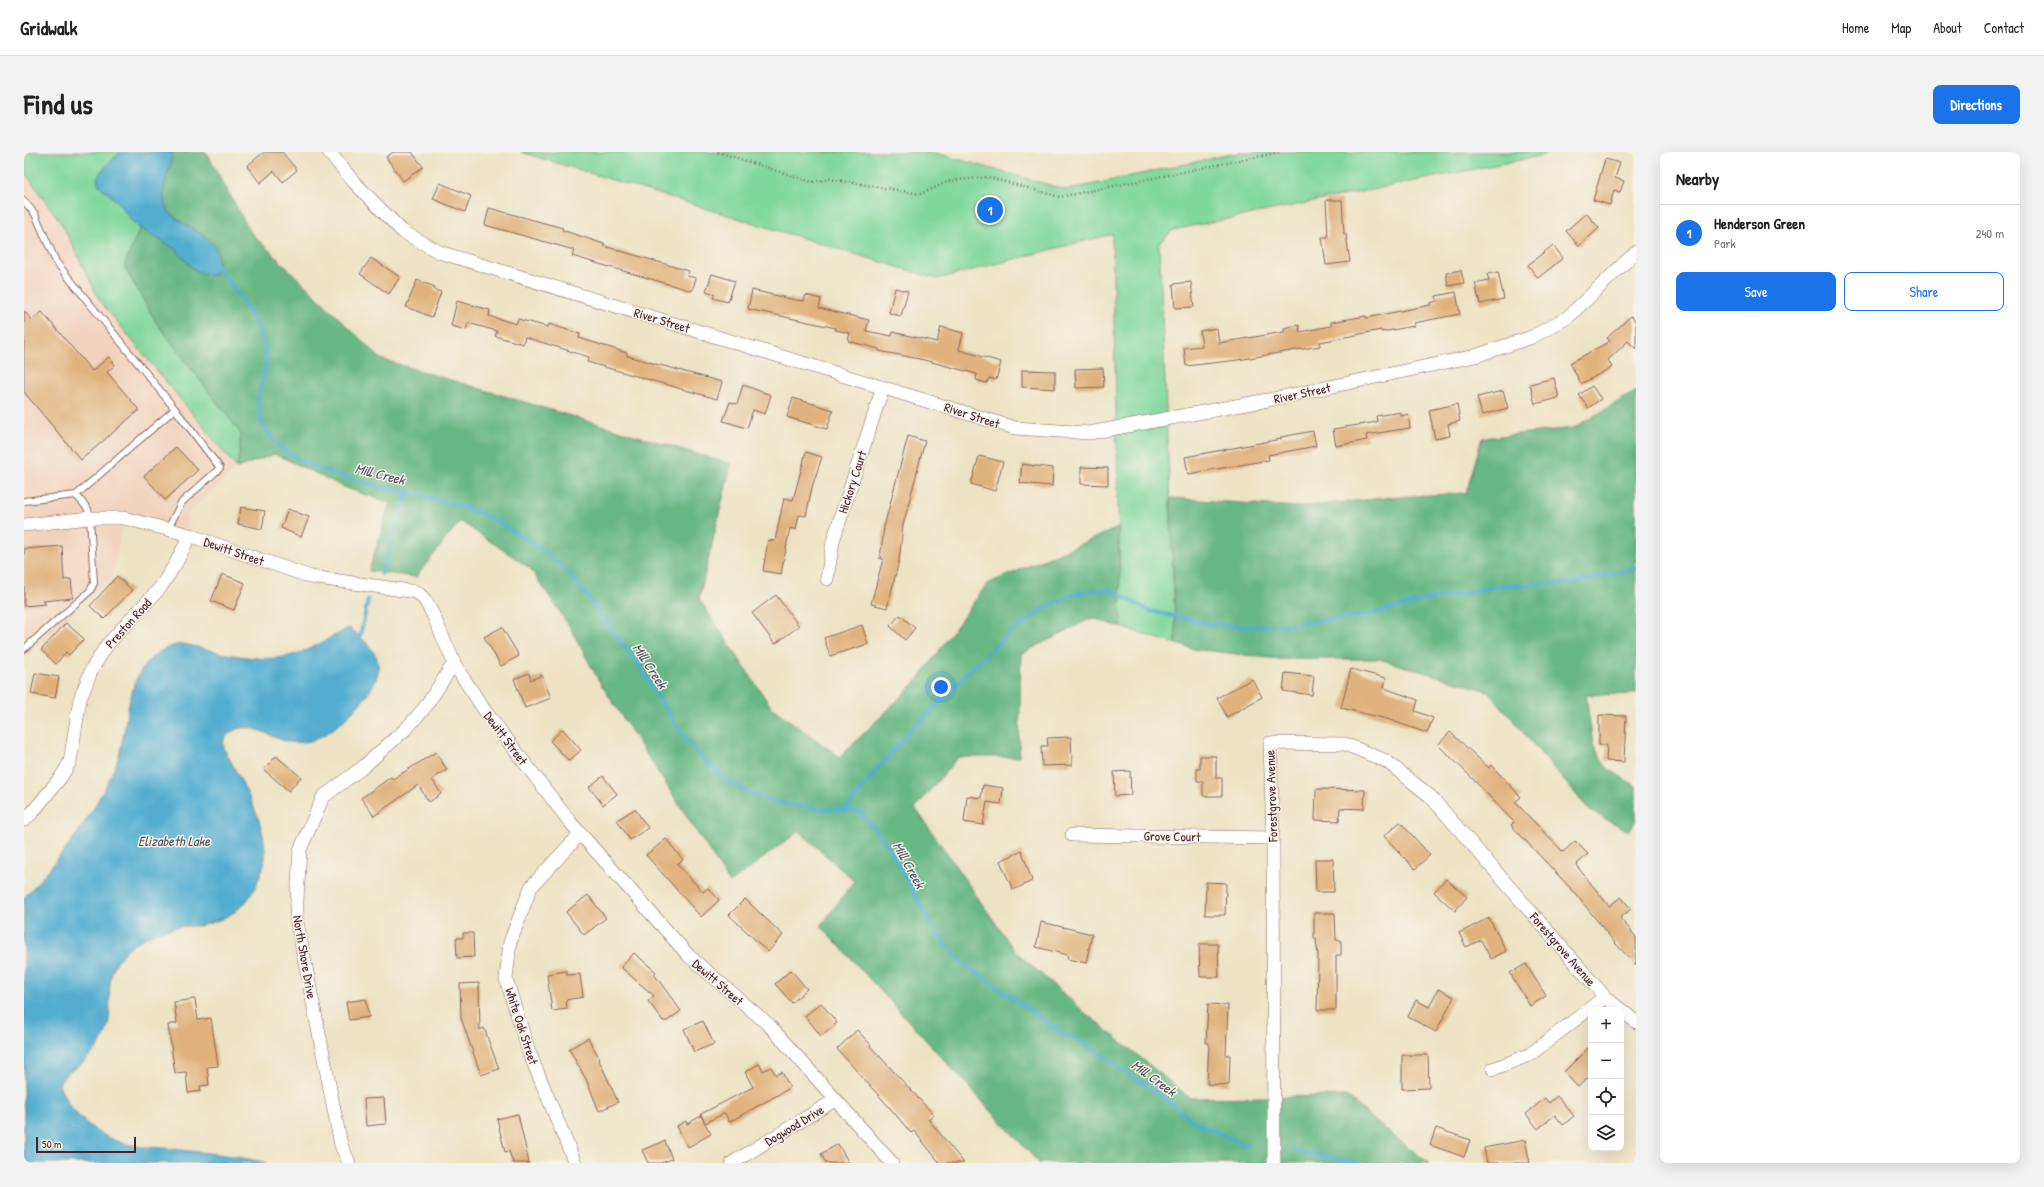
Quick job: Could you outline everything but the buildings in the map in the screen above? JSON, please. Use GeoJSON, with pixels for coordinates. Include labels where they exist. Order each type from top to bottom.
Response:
{"type":"FeatureCollection","features":[{"type":"Feature","properties":{"kind":"street","name":"River Street"},"geometry":{"type":"LineString","coordinates":[[329,152],[353,181],[402,231],[439,252],[1015,428],[1089,433],[1268,400],[1474,356],[1532,337],[1568,317],[1636,252]]}},
{"type":"Feature","properties":{"kind":"street","name":"Hickory Court"},"geometry":{"type":"LineString","coordinates":[[827,579],[833,541],[883,387]]}},
{"type":"Feature","properties":{"kind":"street","name":"Dewitt Street"},"geometry":{"type":"LineString","coordinates":[[24,525],[90,518],[124,518],[190,535],[311,577],[417,592],[425,600],[433,615],[454,663],[485,711],[580,834],[689,956],[769,1025],[892,1163]]}},
{"type":"Feature","properties":{"kind":"street","name":"Preston Road"},"geometry":{"type":"LineString","coordinates":[[24,820],[32,813],[61,777],[70,762],[80,699],[92,669],[107,645],[160,588],[176,563],[190,535]]}},
{"type":"Feature","properties":{"kind":"street","name":"North Shore Drive"},"geometry":{"type":"LineString","coordinates":[[349,1163],[341,1145],[296,917],[300,850],[323,797],[363,767],[408,728],[426,706],[454,663]]}},
{"type":"Feature","properties":{"kind":"street","name":"Forestgrove Avenue"},"geometry":{"type":"LineString","coordinates":[[1274,1163],[1273,838],[1270,743],[1345,744],[1386,761],[1430,796],[1605,997],[1636,1022]]}},
{"type":"Feature","properties":{"kind":"street","name":"White Oak Street"},"geometry":{"type":"LineString","coordinates":[[575,1163],[529,1052],[506,979],[510,942],[531,887],[580,834]]}},
{"type":"Feature","properties":{"kind":"street","name":"Grove Court"},"geometry":{"type":"LineString","coordinates":[[1072,835],[1273,838]]}},
{"type":"Feature","properties":{"kind":"street"},"geometry":{"type":"LineString","coordinates":[[1493,1069],[1529,1055],[1605,997]]}},
{"type":"Feature","properties":{"kind":"street","name":"Dogwood Drive"},"geometry":{"type":"LineString","coordinates":[[732,1163],[835,1100]]}},
{"type":"Feature","properties":{"kind":"lane"},"geometry":{"type":"LineString","coordinates":[[24,201],[35,214],[56,262],[220,468],[181,503],[168,530]]}},
{"type":"Feature","properties":{"kind":"lane"},"geometry":{"type":"LineString","coordinates":[[24,501],[76,495],[175,410]]}},
{"type":"Feature","properties":{"kind":"lane"},"geometry":{"type":"LineString","coordinates":[[24,650],[90,591],[94,583],[90,518],[88,509],[76,495]]}},
{"type":"Feature","properties":{"kind":"path"},"geometry":{"type":"LineString","coordinates":[[718,152],[812,182],[830,179],[921,194],[949,181],[988,177],[1060,197],[1280,152]]}},
{"type":"Feature","properties":{"kind":"shaded area"},"geometry":{"type":"Polygon","coordinates":[[[24,171],[63,226],[100,301],[237,468],[188,514],[186,534],[124,519],[112,575],[24,658],[24,171]]]}},
{"type":"Feature","properties":{"kind":"green space"},"geometry":{"type":"Polygon","coordinates":[[[24,152],[120,152],[100,173],[99,185],[118,202],[132,221],[140,228],[124,266],[156,322],[241,434],[237,468],[100,301],[63,226],[24,171],[24,152]]]}},
{"type":"Feature","properties":{"kind":"green space"},"geometry":{"type":"Polygon","coordinates":[[[148,152],[206,152],[251,233],[381,359],[731,464],[699,599],[771,707],[840,757],[918,680],[987,584],[1118,528],[1121,627],[1092,618],[1021,654],[1019,757],[958,757],[915,808],[1015,951],[1083,1011],[1190,1098],[1346,1096],[1386,1130],[1429,1163],[1039,1163],[821,926],[854,881],[799,831],[730,883],[599,681],[570,627],[530,568],[460,521],[416,577],[369,571],[390,503],[346,488],[275,454],[237,468],[241,434],[156,322],[124,266],[140,228],[148,152]]]}},
{"type":"Feature","properties":{"kind":"green space"},"geometry":{"type":"Polygon","coordinates":[[[521,152],[932,152],[1067,190],[1241,152],[1559,152],[1173,230],[1159,243],[1176,644],[1121,627],[1112,234],[937,279],[521,152]]]}},
{"type":"Feature","properties":{"kind":"green space"},"geometry":{"type":"Polygon","coordinates":[[[1636,391],[1636,694],[1586,695],[1593,745],[1607,768],[1636,786],[1636,821],[1629,831],[1590,811],[1488,691],[1379,659],[1278,659],[1194,649],[1176,644],[1170,498],[1297,507],[1394,497],[1466,493],[1482,438],[1574,428],[1636,391]]]}},
{"type":"Feature","properties":{"kind":"water"},"geometry":{"type":"Polygon","coordinates":[[[120,152],[172,152],[164,186],[164,199],[166,206],[172,214],[181,221],[202,234],[217,250],[218,262],[214,276],[200,273],[191,267],[177,250],[140,228],[132,221],[118,202],[99,185],[97,178],[100,173],[120,152]]]}},
{"type":"Feature","properties":{"kind":"water","name":"Elizabeth Lake"},"geometry":{"type":"Polygon","coordinates":[[[349,628],[374,652],[378,662],[378,672],[374,684],[366,696],[346,719],[314,740],[290,742],[259,730],[243,728],[235,730],[224,740],[223,743],[225,750],[257,815],[264,843],[264,864],[257,883],[248,899],[236,911],[221,919],[203,925],[185,926],[158,932],[140,940],[122,955],[114,966],[111,978],[110,1013],[104,1037],[91,1054],[78,1066],[66,1074],[59,1085],[69,1104],[84,1121],[103,1134],[123,1143],[143,1147],[228,1155],[266,1163],[24,1163],[24,898],[64,851],[98,801],[116,764],[130,700],[135,684],[142,670],[151,658],[165,649],[178,644],[243,657],[277,658],[286,657],[305,651],[349,628]]]}},
{"type":"Feature","properties":{"kind":"waterway","name":"Mill Creek"},"geometry":{"type":"LineString","coordinates":[[212,268],[217,267],[238,295],[256,324],[264,346],[266,359],[265,371],[259,391],[259,412],[263,424],[272,438],[287,452],[332,473],[359,481],[440,500],[472,510],[505,526],[546,553],[563,568],[586,594],[637,663],[683,735],[711,767],[746,791],[772,801],[801,806],[859,811],[888,847],[931,924],[950,950],[962,962],[1062,1033],[1079,1040],[1148,1086],[1193,1121],[1247,1146]]}},
{"type":"Feature","properties":{"kind":"waterway"},"geometry":{"type":"LineString","coordinates":[[381,574],[408,492]]}},
{"type":"Feature","properties":{"kind":"waterway"},"geometry":{"type":"LineString","coordinates":[[845,810],[898,744],[977,663],[1010,633],[1044,608],[1071,595],[1093,590],[1110,590],[1150,611],[1206,623],[1246,627],[1296,624],[1362,616],[1426,600],[1505,585],[1572,583],[1636,568]]}},
{"type":"Feature","properties":{"kind":"waterway"},"geometry":{"type":"LineString","coordinates":[[357,638],[360,636],[368,600]]}},
{"type":"Feature","properties":{"kind":"waterway","name":"Mill Creek"},"geometry":{"type":"LineString","coordinates":[[1296,1151],[1358,1163]]}},
{"type":"Feature","properties":{"kind":"place","name":"Henderson Green"},"geometry":{"type":"Point","coordinates":[990,210]}}]}
